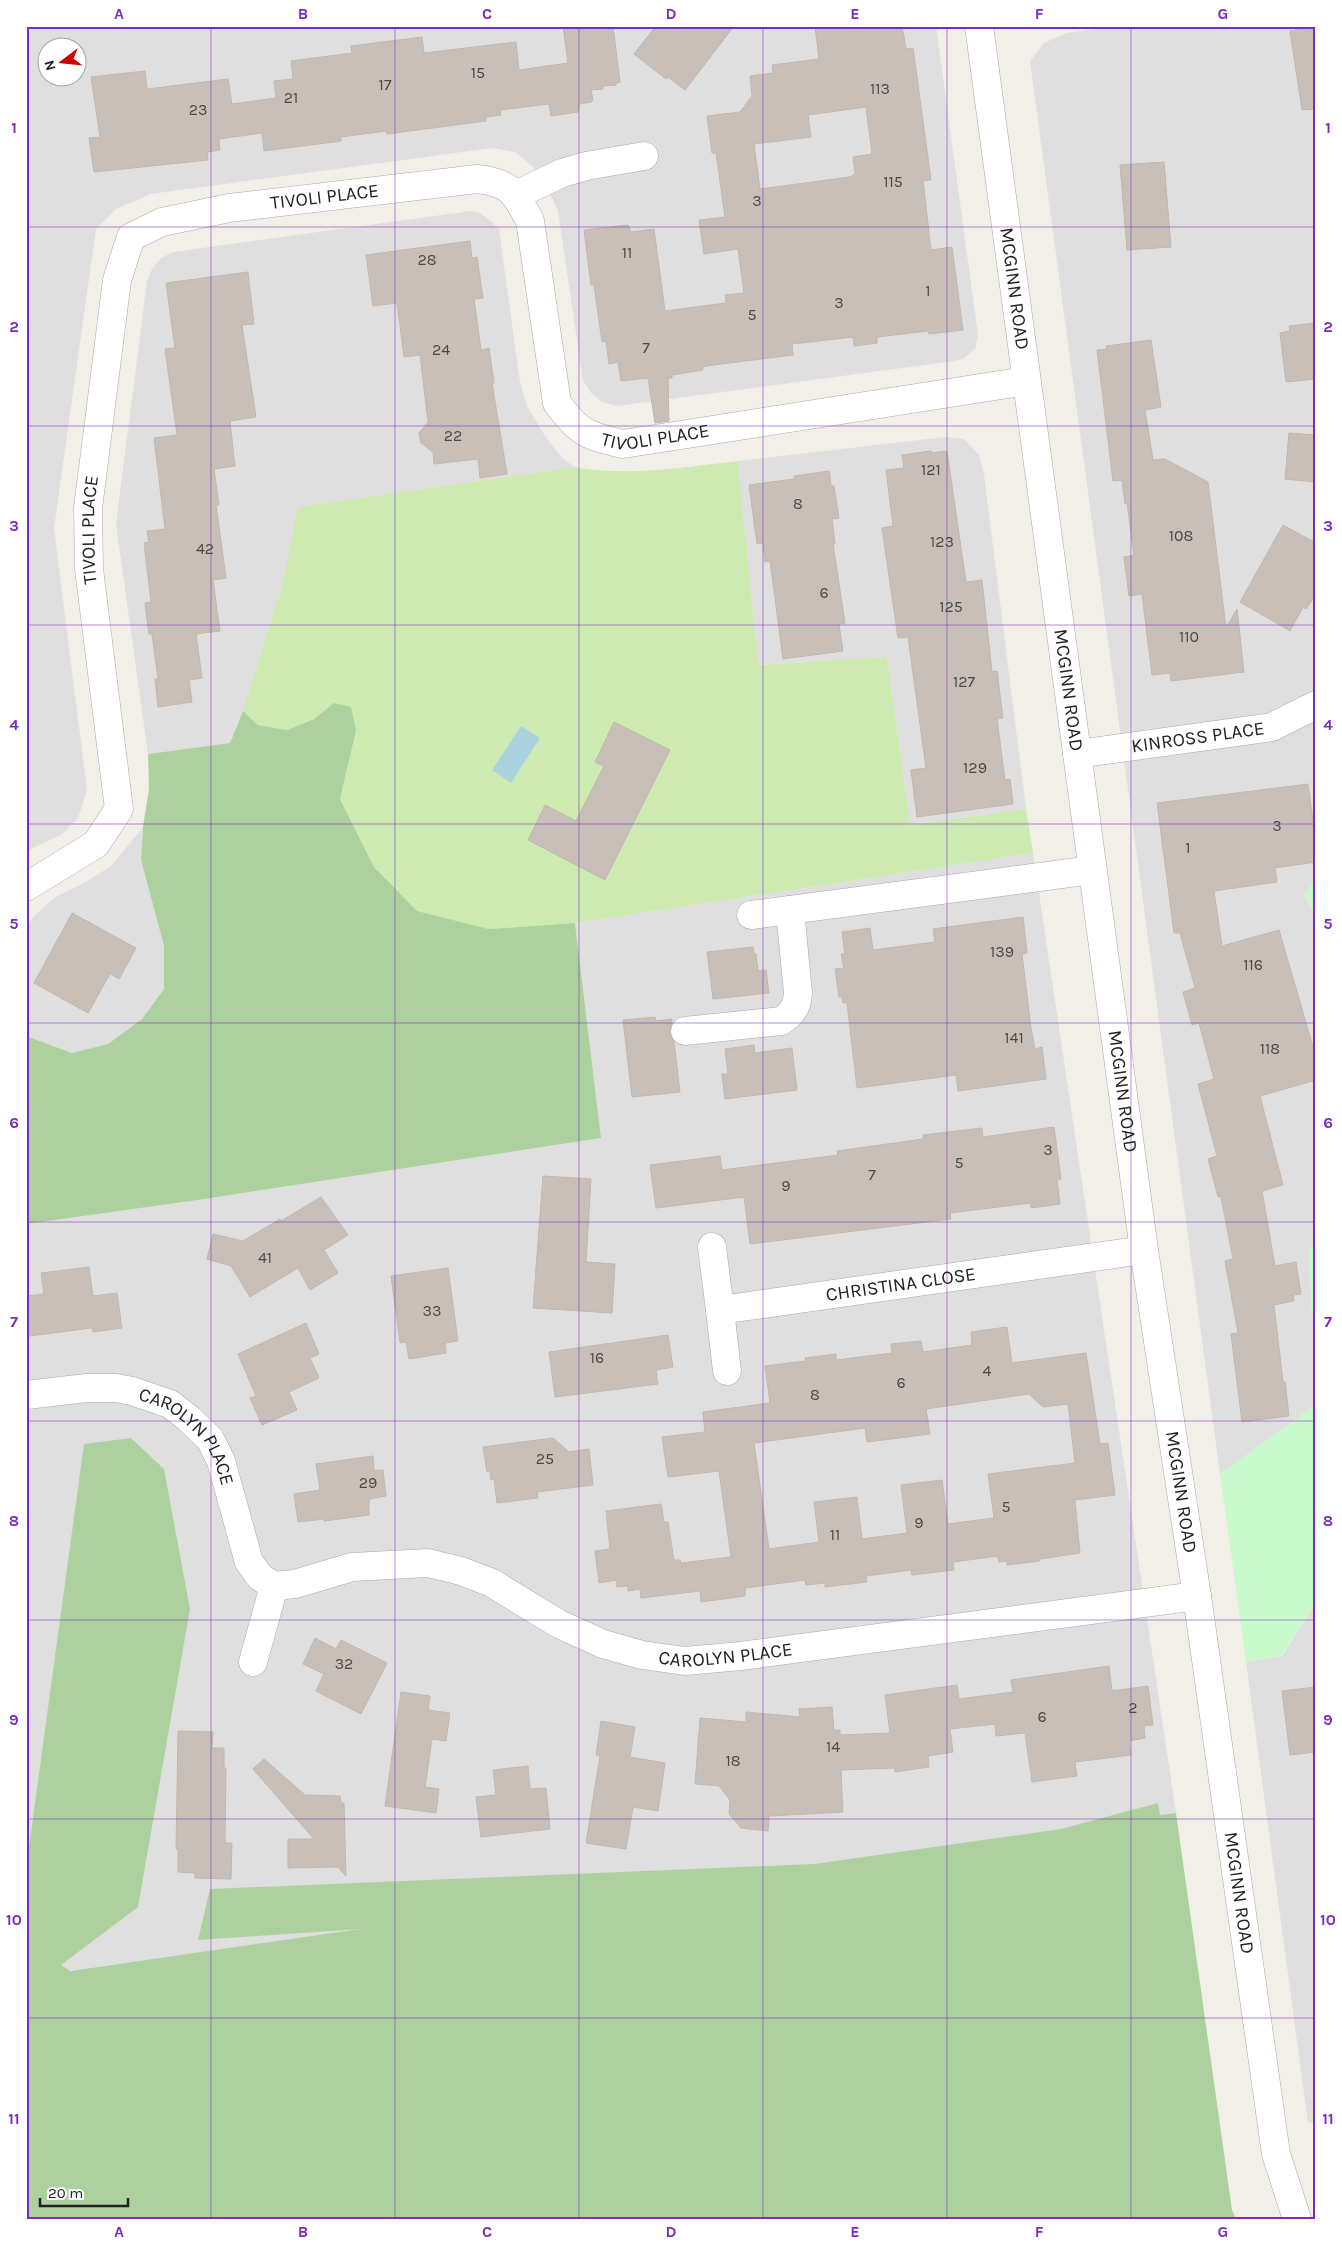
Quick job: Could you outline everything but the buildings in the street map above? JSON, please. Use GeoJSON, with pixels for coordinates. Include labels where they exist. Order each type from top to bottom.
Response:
{"type":"FeatureCollection","features":[{"type":"Feature","properties":{"kind":"street","name":"MCGINN ROAD"},"geometry":{"type":"LineString","coordinates":[[979,26],[1144,1250],[1197,1596],[1276,2154],[1297,2219]]}},
{"type":"Feature","properties":{"kind":"street"},"geometry":{"type":"LineString","coordinates":[[516,195],[562,173],[578,168],[644,156]]}},
{"type":"Feature","properties":{"kind":"street","name":"TIVOLI PLACE"},"geometry":{"type":"LineString","coordinates":[[26,887],[96,844],[119,809],[89,569],[88,508],[117,280],[131,237],[162,222],[229,208],[477,179],[498,182],[516,195],[530,221],[557,402],[573,424],[593,438],[623,444],[1026,381]]}},
{"type":"Feature","properties":{"kind":"street","name":"KINROSS PLACE"},"geometry":{"type":"LineString","coordinates":[[1077,754],[1272,727],[1316,705]]}},
{"type":"Feature","properties":{"kind":"street"},"geometry":{"type":"LineString","coordinates":[[751,915],[1092,870]]}},
{"type":"Feature","properties":{"kind":"street"},"geometry":{"type":"LineString","coordinates":[[685,1031],[781,1021],[791,1014],[797,1006],[798,994],[790,910]]}},
{"type":"Feature","properties":{"kind":"street"},"geometry":{"type":"LineString","coordinates":[[712,1247],[727,1371]]}},
{"type":"Feature","properties":{"kind":"street","name":"CHRISTINA CLOSE"},"geometry":{"type":"LineString","coordinates":[[720,1310],[1144,1250]]}},
{"type":"Feature","properties":{"kind":"street","name":"CAROLYN PLACE"},"geometry":{"type":"LineString","coordinates":[[26,1394],[88,1388],[116,1388],[146,1395],[170,1404],[210,1440],[221,1461],[250,1562],[260,1577],[274,1586],[295,1584],[352,1567],[428,1563],[461,1570],[492,1583],[559,1624],[603,1644],[642,1655],[685,1661],[741,1656],[1197,1596]]}},
{"type":"Feature","properties":{"kind":"street"},"geometry":{"type":"LineString","coordinates":[[253,1662],[274,1586]]}},
{"type":"Feature","properties":{"kind":"shaded area"},"geometry":{"type":"Polygon","coordinates":[[[26,26],[936,26],[978,335],[975,349],[963,359],[617,406],[602,402],[591,393],[583,381],[558,211],[548,190],[534,168],[515,152],[492,148],[151,194],[116,209],[96,229],[54,528],[87,790],[78,818],[61,835],[26,851],[26,26]]]}},
{"type":"Feature","properties":{"kind":"shaded area"},"geometry":{"type":"Polygon","coordinates":[[[1118,26],[1316,26],[1316,880],[1304,895],[1316,915],[1316,1240],[1309,1251],[1312,1313],[1316,1316],[1316,1405],[1220,1474],[1030,61],[1044,43],[1066,33],[1118,26]]]}},
{"type":"Feature","properties":{"kind":"shaded area"},"geometry":{"type":"Polygon","coordinates":[[[471,211],[480,213],[499,229],[520,382],[527,406],[545,436],[563,459],[575,467],[299,507],[283,582],[243,711],[230,743],[148,754],[116,524],[147,281],[152,269],[161,258],[173,252],[471,211]]]}},
{"type":"Feature","properties":{"kind":"shaded area"},"geometry":{"type":"Polygon","coordinates":[[[945,437],[964,439],[979,455],[984,474],[1026,809],[910,825],[887,657],[758,665],[738,461],[945,437]]]}},
{"type":"Feature","properties":{"kind":"shaded area"},"geometry":{"type":"Polygon","coordinates":[[[143,827],[141,860],[164,946],[164,989],[142,1019],[108,1044],[72,1053],[26,1036],[26,928],[34,916],[55,897],[84,883],[111,866],[143,827]]]}},
{"type":"Feature","properties":{"kind":"shaded area"},"geometry":{"type":"Polygon","coordinates":[[[1033,853],[1176,1813],[26,1977],[26,1224],[191,1201],[601,1138],[575,923],[1033,853]]]}},
{"type":"Feature","properties":{"kind":"shaded area"},"geometry":{"type":"Polygon","coordinates":[[[1316,1602],[1316,2122],[1308,2123],[1246,1662],[1282,1656],[1316,1602]]]}},
{"type":"Feature","properties":{"kind":"green space"},"geometry":{"type":"Polygon","coordinates":[[[738,461],[758,665],[887,657],[910,825],[1026,809],[1033,853],[575,923],[489,929],[417,912],[374,867],[340,799],[356,731],[334,703],[314,719],[287,730],[258,725],[243,711],[283,582],[298,507],[575,467],[595,470],[635,471],[738,461]]]}},
{"type":"Feature","properties":{"kind":"green space"},"geometry":{"type":"Polygon","coordinates":[[[334,703],[351,707],[356,731],[340,799],[374,867],[417,911],[489,929],[575,923],[601,1138],[191,1201],[26,1224],[26,1036],[72,1053],[108,1044],[142,1019],[164,989],[164,946],[141,860],[143,827],[149,789],[148,754],[230,743],[243,711],[258,725],[287,730],[314,719],[334,703]]]}},
{"type":"Feature","properties":{"kind":"green space"},"geometry":{"type":"Polygon","coordinates":[[[1316,880],[1316,915],[1304,895],[1316,880]]]}},
{"type":"Feature","properties":{"kind":"green space"},"geometry":{"type":"Polygon","coordinates":[[[1316,1240],[1316,1316],[1312,1313],[1309,1251],[1316,1240]]]}},
{"type":"Feature","properties":{"kind":"green space"},"geometry":{"type":"Polygon","coordinates":[[[1316,1405],[1316,1602],[1281,1656],[1246,1662],[1220,1474],[1316,1405]]]}},
{"type":"Feature","properties":{"kind":"green space"},"geometry":{"type":"Polygon","coordinates":[[[131,1438],[164,1469],[190,1609],[138,1907],[61,1965],[70,1971],[360,1929],[198,1940],[210,1889],[814,1864],[1061,1829],[1158,1803],[1160,1815],[1176,1813],[1232,2210],[1236,2219],[26,2219],[26,1869],[84,1444],[131,1438]]]}},
{"type":"Feature","properties":{"kind":"water"},"geometry":{"type":"Polygon","coordinates":[[[521,726],[540,738],[511,783],[492,770],[521,726]]]}}]}
